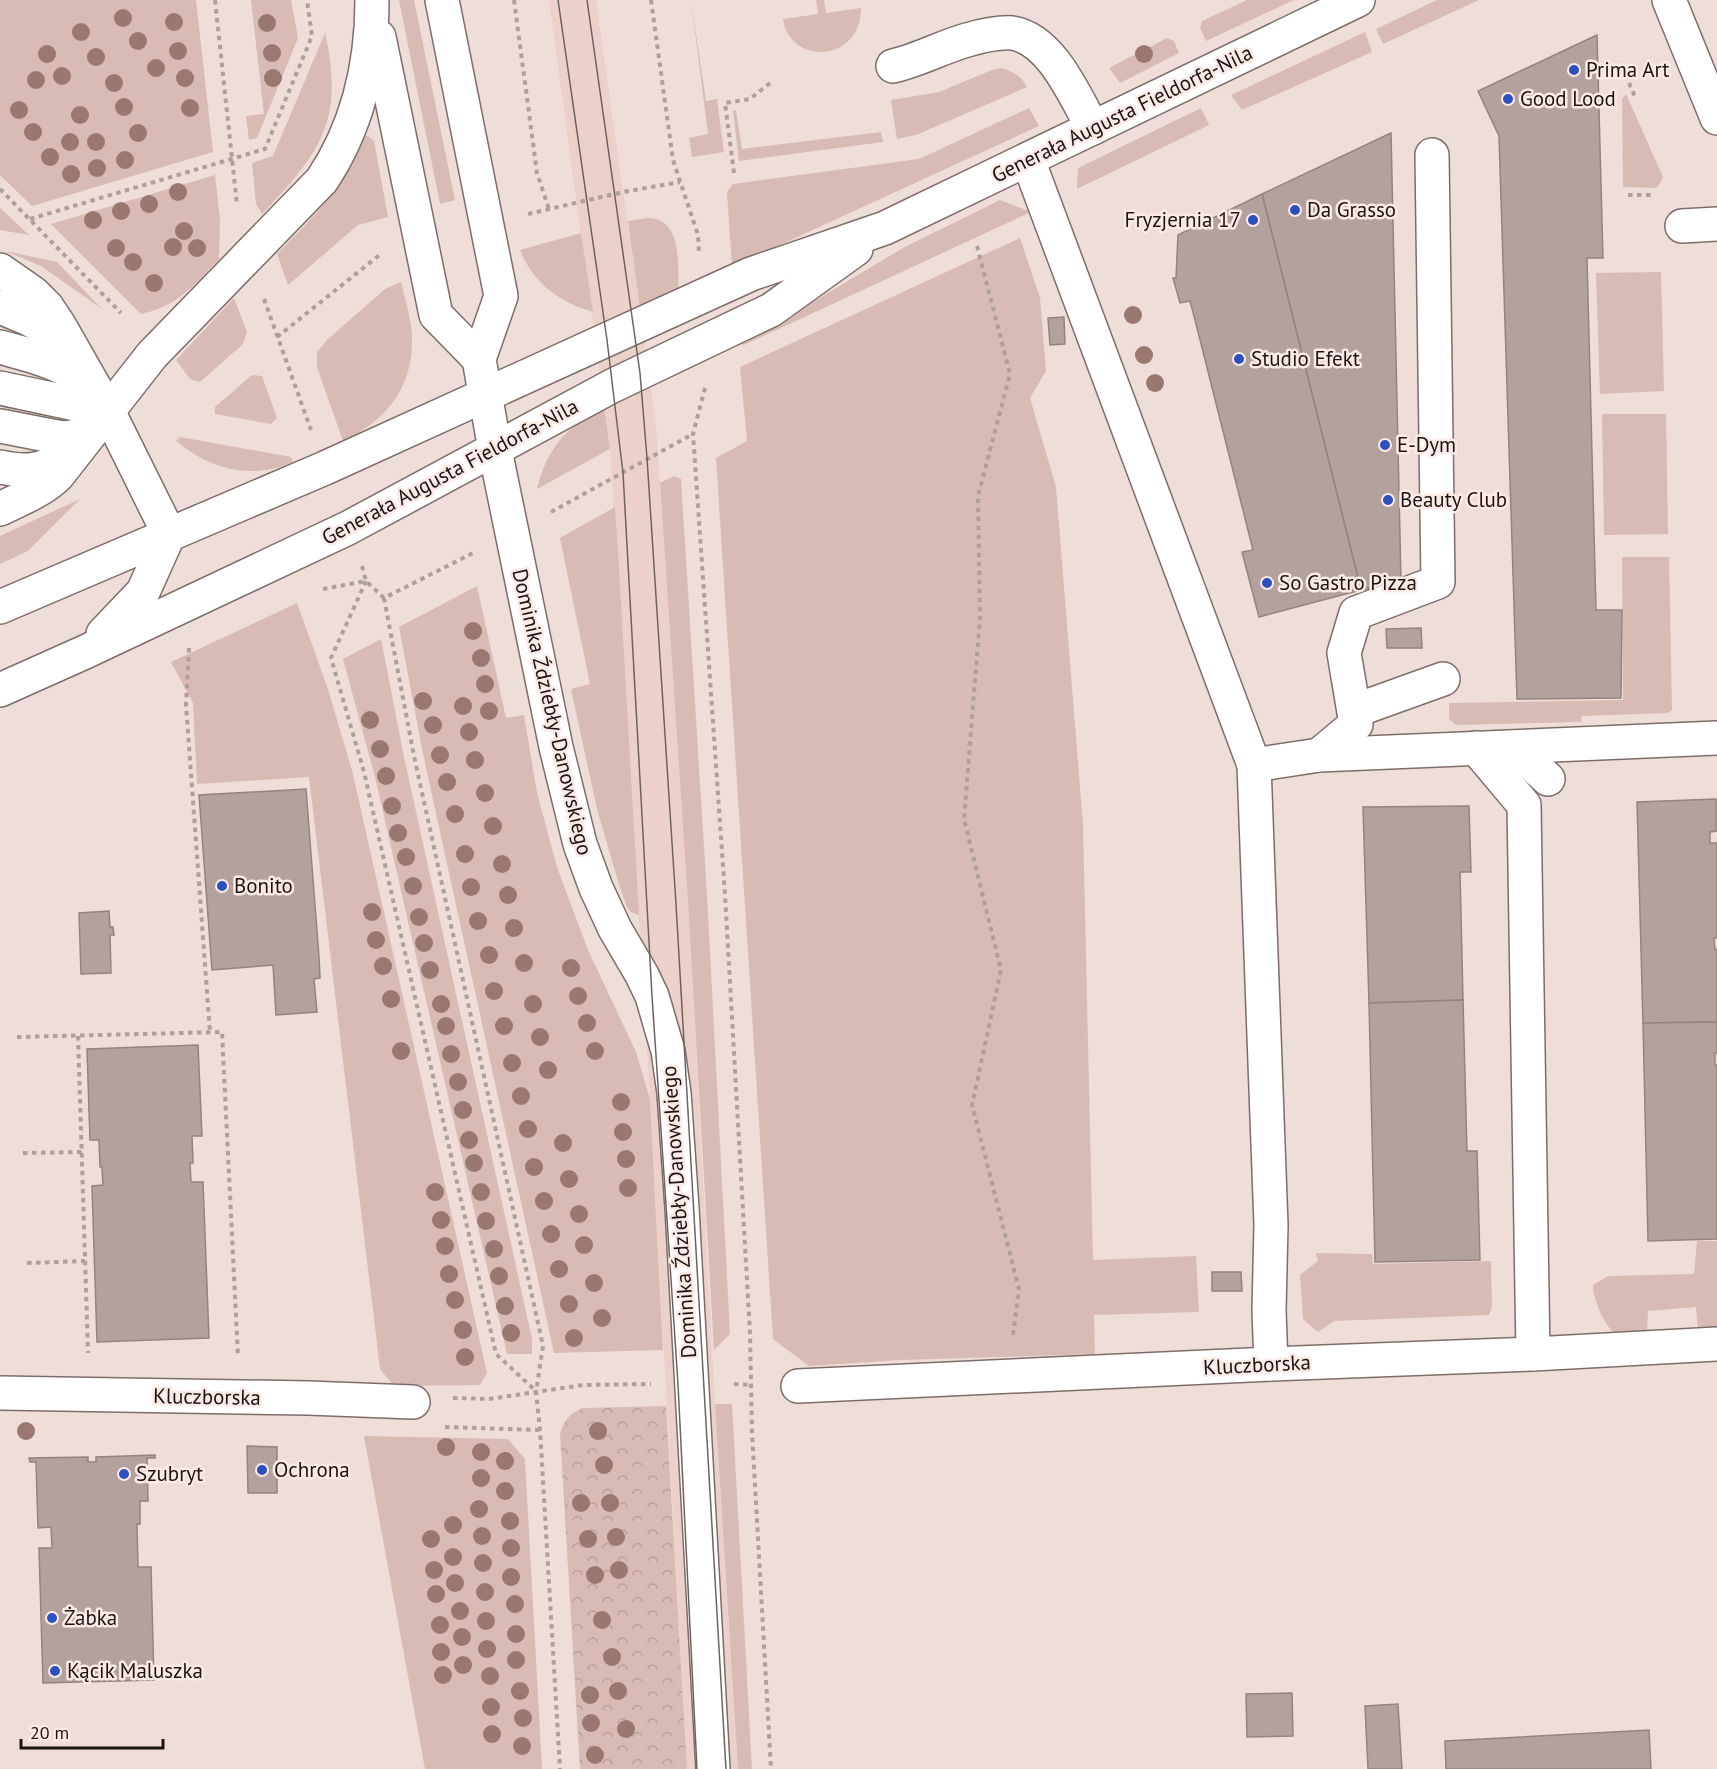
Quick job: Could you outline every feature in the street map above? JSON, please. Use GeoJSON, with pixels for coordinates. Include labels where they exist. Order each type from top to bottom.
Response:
{"type":"FeatureCollection","features":[{"type":"Feature","properties":{"kind":"street"},"geometry":{"type":"LineString","coordinates":[[372,0],[435,315],[479,359]]}},
{"type":"Feature","properties":{"kind":"street"},"geometry":{"type":"LineString","coordinates":[[0,509],[15,497],[51,482],[94,422],[152,355],[307,197],[334,163],[361,92],[372,32],[372,0]]}},
{"type":"Feature","properties":{"kind":"street","name":"Dominika Ździebły-Danowskiego"},"geometry":{"type":"LineString","coordinates":[[442,0],[501,296],[479,359],[495,450],[556,747],[580,844],[596,888],[615,929],[652,996],[668,1050],[674,1093],[682,1208],[713,1769]]}},
{"type":"Feature","properties":{"kind":"street","name":"Generała Augusta Fieldorfa-Nila"},"geometry":{"type":"LineString","coordinates":[[0,607],[325,468],[751,274],[885,228],[1359,0]]}},
{"type":"Feature","properties":{"kind":"street"},"geometry":{"type":"LineString","coordinates":[[1669,0],[1717,118]]}},
{"type":"Feature","properties":{"kind":"street"},"geometry":{"type":"LineString","coordinates":[[893,66],[913,61],[966,40],[997,33],[1012,33],[1028,37],[1048,54],[1093,128]]}},
{"type":"Feature","properties":{"kind":"street"},"geometry":{"type":"LineString","coordinates":[[1319,755],[1356,724],[1344,653],[1356,613],[1438,582],[1432,155]]}},
{"type":"Feature","properties":{"kind":"street"},"geometry":{"type":"LineString","coordinates":[[1028,160],[1254,765],[1271,1226],[1270,1364]]}},
{"type":"Feature","properties":{"kind":"street"},"geometry":{"type":"LineString","coordinates":[[1682,226],[1717,224]]}},
{"type":"Feature","properties":{"kind":"street","name":"Generała Augusta Fieldorfa-Nila"},"geometry":{"type":"LineString","coordinates":[[0,690],[348,528],[612,386],[771,310],[885,228]]}},
{"type":"Feature","properties":{"kind":"street"},"geometry":{"type":"LineString","coordinates":[[0,270],[16,280],[47,307],[70,342],[94,422],[169,534],[143,592],[85,652]]}},
{"type":"Feature","properties":{"kind":"street"},"geometry":{"type":"LineString","coordinates":[[0,307],[39,324],[70,342]]}},
{"type":"Feature","properties":{"kind":"street"},"geometry":{"type":"LineString","coordinates":[[0,347],[62,366],[82,379],[94,422]]}},
{"type":"Feature","properties":{"kind":"street"},"geometry":{"type":"LineString","coordinates":[[0,388],[94,422]]}},
{"type":"Feature","properties":{"kind":"street"},"geometry":{"type":"LineString","coordinates":[[0,426],[63,438],[73,436],[94,422]]}},
{"type":"Feature","properties":{"kind":"street"},"geometry":{"type":"LineString","coordinates":[[0,467],[22,470],[42,469],[94,422]]}},
{"type":"Feature","properties":{"kind":"street"},"geometry":{"type":"LineString","coordinates":[[1354,711],[1443,679]]}},
{"type":"Feature","properties":{"kind":"street"},"geometry":{"type":"LineString","coordinates":[[1254,765],[1319,755],[1717,738]]}},
{"type":"Feature","properties":{"kind":"street"},"geometry":{"type":"LineString","coordinates":[[1513,747],[1548,778]]}},
{"type":"Feature","properties":{"kind":"street"},"geometry":{"type":"LineString","coordinates":[[1476,748],[1524,805],[1533,1354]]}},
{"type":"Feature","properties":{"kind":"street","name":"Kluczborska"},"geometry":{"type":"LineString","coordinates":[[798,1386],[1717,1344]]}},
{"type":"Feature","properties":{"kind":"street","name":"Kluczborska"},"geometry":{"type":"LineString","coordinates":[[0,1393],[414,1402]]}},
{"type":"Feature","properties":{"kind":"path"},"geometry":{"type":"LineString","coordinates":[[215,0],[238,212]]}},
{"type":"Feature","properties":{"kind":"path"},"geometry":{"type":"LineString","coordinates":[[30,219],[265,149],[312,36],[307,0]]}},
{"type":"Feature","properties":{"kind":"path"},"geometry":{"type":"LineString","coordinates":[[513,0],[537,173],[549,209]]}},
{"type":"Feature","properties":{"kind":"path"},"geometry":{"type":"LineString","coordinates":[[651,0],[674,160],[698,235],[700,259]]}},
{"type":"Feature","properties":{"kind":"path"},"geometry":{"type":"LineString","coordinates":[[734,172],[725,103],[750,99],[770,84]]}},
{"type":"Feature","properties":{"kind":"path"},"geometry":{"type":"LineString","coordinates":[[1629,84],[1636,99]]}},
{"type":"Feature","properties":{"kind":"path"},"geometry":{"type":"LineString","coordinates":[[521,216],[680,182]]}},
{"type":"Feature","properties":{"kind":"path"},"geometry":{"type":"LineString","coordinates":[[0,189],[121,312]]}},
{"type":"Feature","properties":{"kind":"path"},"geometry":{"type":"LineString","coordinates":[[1628,195],[1653,195]]}},
{"type":"Feature","properties":{"kind":"path"},"geometry":{"type":"LineString","coordinates":[[977,246],[1010,374],[978,496],[980,618],[964,819],[1001,970],[972,1105],[1019,1289],[1008,1377]]}},
{"type":"Feature","properties":{"kind":"path"},"geometry":{"type":"LineString","coordinates":[[277,337],[384,251]]}},
{"type":"Feature","properties":{"kind":"path"},"geometry":{"type":"LineString","coordinates":[[263,295],[314,440]]}},
{"type":"Feature","properties":{"kind":"path"},"geometry":{"type":"LineString","coordinates":[[707,381],[693,434],[725,896],[750,1333],[752,1432],[771,1769]]}},
{"type":"Feature","properties":{"kind":"path"},"geometry":{"type":"LineString","coordinates":[[547,514],[693,434]]}},
{"type":"Feature","properties":{"kind":"path"},"geometry":{"type":"LineString","coordinates":[[384,598],[475,552]]}},
{"type":"Feature","properties":{"kind":"path"},"geometry":{"type":"LineString","coordinates":[[361,562],[366,581],[384,598],[414,756],[543,1346],[536,1392],[560,1769]]}},
{"type":"Feature","properties":{"kind":"path"},"geometry":{"type":"LineString","coordinates":[[366,581],[331,658],[364,772],[496,1354],[536,1392]]}},
{"type":"Feature","properties":{"kind":"path"},"geometry":{"type":"LineString","coordinates":[[189,643],[186,705],[210,1033]]}},
{"type":"Feature","properties":{"kind":"path"},"geometry":{"type":"LineString","coordinates":[[17,1037],[222,1032],[238,1361]]}},
{"type":"Feature","properties":{"kind":"path"},"geometry":{"type":"LineString","coordinates":[[78,1036],[88,1354]]}},
{"type":"Feature","properties":{"kind":"path"},"geometry":{"type":"LineString","coordinates":[[23,1153],[82,1152]]}},
{"type":"Feature","properties":{"kind":"path"},"geometry":{"type":"LineString","coordinates":[[27,1263],[85,1261]]}},
{"type":"Feature","properties":{"kind":"path"},"geometry":{"type":"LineString","coordinates":[[414,1402],[439,1398],[489,1399],[583,1385],[654,1384]]}},
{"type":"Feature","properties":{"kind":"shaded area"},"geometry":{"type":"Polygon","coordinates":[[[549,0],[596,0],[656,425],[688,902],[715,1404],[738,1769],[687,1769],[650,1099],[610,449],[549,0]]]}},
{"type":"Feature","properties":{"kind":"green space"},"geometry":{"type":"Polygon","coordinates":[[[0,0],[196,0],[213,152],[32,206],[0,175],[0,0]]]}},
{"type":"Feature","properties":{"kind":"green space"},"geometry":{"type":"Polygon","coordinates":[[[251,0],[291,0],[298,38],[257,138],[249,140],[246,116],[264,114],[251,0]]]}},
{"type":"Feature","properties":{"kind":"green space"},"geometry":{"type":"Polygon","coordinates":[[[399,0],[414,0],[455,200],[440,204],[399,0]]]}},
{"type":"Feature","properties":{"kind":"green space"},"geometry":{"type":"Polygon","coordinates":[[[691,0],[706,101],[717,99],[724,152],[692,157],[689,138],[708,134],[691,0]]]}},
{"type":"Feature","properties":{"kind":"green space"},"geometry":{"type":"Polygon","coordinates":[[[816,0],[824,0],[826,13],[861,8],[858,26],[850,40],[838,48],[825,52],[811,51],[798,45],[788,34],[783,19],[818,14],[816,0]]]}},
{"type":"Feature","properties":{"kind":"green space"},"geometry":{"type":"Polygon","coordinates":[[[1247,0],[1294,0],[1206,41],[1200,28],[1202,21],[1247,0]]]}},
{"type":"Feature","properties":{"kind":"green space"},"geometry":{"type":"Polygon","coordinates":[[[1437,0],[1479,0],[1383,44],[1376,29],[1437,0]]]}},
{"type":"Feature","properties":{"kind":"green space"},"geometry":{"type":"Polygon","coordinates":[[[1365,32],[1372,52],[1242,110],[1231,95],[1365,32]]]}},
{"type":"Feature","properties":{"kind":"green space"},"geometry":{"type":"Polygon","coordinates":[[[325,33],[332,90],[323,134],[299,172],[262,214],[256,204],[252,163],[273,156],[325,33]]]}},
{"type":"Feature","properties":{"kind":"green space"},"geometry":{"type":"Polygon","coordinates":[[[1167,38],[1174,41],[1179,53],[1120,83],[1109,68],[1167,38]]]}},
{"type":"Feature","properties":{"kind":"green space"},"geometry":{"type":"Polygon","coordinates":[[[1001,68],[1016,74],[1027,87],[916,135],[897,139],[891,100],[939,92],[1001,68]]]}},
{"type":"Feature","properties":{"kind":"green space"},"geometry":{"type":"Polygon","coordinates":[[[1626,94],[1663,177],[1657,188],[1623,187],[1622,99],[1626,94]]]}},
{"type":"Feature","properties":{"kind":"green space"},"geometry":{"type":"Polygon","coordinates":[[[1029,108],[1039,126],[732,267],[727,192],[733,184],[919,159],[1029,108]]]}},
{"type":"Feature","properties":{"kind":"green space"},"geometry":{"type":"Polygon","coordinates":[[[1201,108],[1209,125],[1077,189],[1078,168],[1201,108]]]}},
{"type":"Feature","properties":{"kind":"green space"},"geometry":{"type":"Polygon","coordinates":[[[736,110],[742,149],[881,132],[883,142],[739,161],[733,111],[736,110]]]}},
{"type":"Feature","properties":{"kind":"green space"},"geometry":{"type":"Polygon","coordinates":[[[365,136],[374,141],[388,217],[358,225],[288,285],[277,254],[337,187],[365,136]]]}},
{"type":"Feature","properties":{"kind":"green space"},"geometry":{"type":"Polygon","coordinates":[[[215,175],[220,219],[219,259],[175,300],[141,314],[51,224],[215,175]]]}},
{"type":"Feature","properties":{"kind":"green space"},"geometry":{"type":"Polygon","coordinates":[[[1000,200],[1031,212],[744,345],[739,342],[776,324],[903,248],[1000,200]]]}},
{"type":"Feature","properties":{"kind":"green space"},"geometry":{"type":"Polygon","coordinates":[[[0,208],[29,235],[0,230],[0,208]]]}},
{"type":"Feature","properties":{"kind":"green space"},"geometry":{"type":"Polygon","coordinates":[[[647,218],[659,220],[673,235],[678,258],[679,293],[640,310],[628,221],[647,218]]]}},
{"type":"Feature","properties":{"kind":"green space"},"geometry":{"type":"Polygon","coordinates":[[[581,233],[593,312],[569,303],[549,290],[532,272],[520,250],[581,233]]]}},
{"type":"Feature","properties":{"kind":"green space"},"geometry":{"type":"Polygon","coordinates":[[[1020,238],[1040,298],[1046,371],[1030,398],[1056,487],[1083,825],[1093,1260],[1196,1256],[1199,1312],[1094,1315],[1095,1354],[902,1360],[809,1366],[773,1339],[716,458],[747,441],[740,367],[1020,238]]]}},
{"type":"Feature","properties":{"kind":"green space"},"geometry":{"type":"Polygon","coordinates":[[[5,251],[57,262],[102,309],[41,266],[5,251]]]}},
{"type":"Feature","properties":{"kind":"green space"},"geometry":{"type":"Polygon","coordinates":[[[1661,272],[1664,391],[1600,394],[1596,273],[1661,272]]]}},
{"type":"Feature","properties":{"kind":"green space"},"geometry":{"type":"Polygon","coordinates":[[[401,282],[412,336],[408,371],[394,400],[384,412],[358,433],[343,441],[317,367],[317,352],[327,340],[385,289],[401,282]]]}},
{"type":"Feature","properties":{"kind":"green space"},"geometry":{"type":"Polygon","coordinates":[[[234,298],[247,332],[243,344],[200,382],[190,379],[176,360],[234,298]]]}},
{"type":"Feature","properties":{"kind":"green space"},"geometry":{"type":"Polygon","coordinates":[[[252,375],[262,376],[277,418],[271,424],[215,414],[215,407],[252,375]]]}},
{"type":"Feature","properties":{"kind":"green space"},"geometry":{"type":"Polygon","coordinates":[[[604,406],[610,449],[537,489],[547,461],[561,439],[580,422],[604,406]]]}},
{"type":"Feature","properties":{"kind":"green space"},"geometry":{"type":"Polygon","coordinates":[[[1602,414],[1666,414],[1668,534],[1604,535],[1602,414]]]}},
{"type":"Feature","properties":{"kind":"green space"},"geometry":{"type":"Polygon","coordinates":[[[180,437],[291,457],[293,462],[262,470],[232,469],[217,465],[189,451],[176,441],[180,437]]]}},
{"type":"Feature","properties":{"kind":"green space"},"geometry":{"type":"Polygon","coordinates":[[[674,476],[681,479],[707,895],[730,1334],[714,1350],[688,902],[660,483],[674,476]]]}},
{"type":"Feature","properties":{"kind":"green space"},"geometry":{"type":"Polygon","coordinates":[[[80,499],[28,551],[0,564],[0,536],[80,499]]]}},
{"type":"Feature","properties":{"kind":"green space"},"geometry":{"type":"Polygon","coordinates":[[[615,507],[639,915],[631,912],[627,907],[620,888],[597,809],[571,689],[590,684],[560,538],[615,507]]]}},
{"type":"Feature","properties":{"kind":"green space"},"geometry":{"type":"Polygon","coordinates":[[[1622,557],[1669,557],[1672,710],[1668,713],[1582,716],[1581,722],[1456,725],[1449,719],[1449,703],[1623,700],[1622,557]]]}},
{"type":"Feature","properties":{"kind":"green space"},"geometry":{"type":"Polygon","coordinates":[[[477,586],[506,718],[524,715],[537,793],[557,867],[588,950],[636,1052],[650,1099],[663,1350],[554,1353],[423,754],[399,627],[477,586]]]}},
{"type":"Feature","properties":{"kind":"green space"},"geometry":{"type":"Polygon","coordinates":[[[297,603],[328,689],[353,774],[487,1373],[480,1385],[394,1386],[380,1369],[309,777],[197,784],[193,703],[171,662],[297,603]]]}},
{"type":"Feature","properties":{"kind":"green space"},"geometry":{"type":"Polygon","coordinates":[[[381,639],[404,757],[532,1339],[532,1354],[507,1354],[375,777],[343,659],[381,639]]]}},
{"type":"Feature","properties":{"kind":"green space"},"geometry":{"type":"Polygon","coordinates":[[[1697,1241],[1717,1241],[1717,1330],[1698,1331],[1696,1307],[1648,1311],[1647,1331],[1629,1334],[1613,1332],[1601,1313],[1593,1285],[1608,1276],[1694,1274],[1697,1241]]]}},
{"type":"Feature","properties":{"kind":"green space"},"geometry":{"type":"Polygon","coordinates":[[[1316,1253],[1372,1254],[1373,1264],[1491,1261],[1492,1307],[1489,1315],[1334,1321],[1318,1332],[1303,1319],[1300,1275],[1318,1261],[1316,1253]]]}},
{"type":"Feature","properties":{"kind":"green space"},"geometry":{"type":"Polygon","coordinates":[[[715,1404],[732,1404],[752,1769],[738,1769],[715,1404]]]}},
{"type":"Feature","properties":{"kind":"green space"},"geometry":{"type":"Polygon","coordinates":[[[666,1406],[687,1769],[580,1769],[560,1433],[568,1417],[583,1408],[666,1406]]]}},
{"type":"Feature","properties":{"kind":"green space"},"geometry":{"type":"Polygon","coordinates":[[[364,1436],[508,1439],[525,1459],[542,1769],[425,1769],[364,1436]]]}},
{"type":"Feature","properties":{"kind":"building"},"geometry":{"type":"Polygon","coordinates":[[[1597,35],[1603,258],[1587,258],[1596,610],[1622,610],[1621,698],[1517,699],[1499,136],[1478,91],[1597,35]]]}},
{"type":"Feature","properties":{"kind":"building"},"geometry":{"type":"Polygon","coordinates":[[[1391,133],[1401,581],[1361,590],[1262,194],[1391,133]]]}},
{"type":"Feature","properties":{"kind":"building"},"geometry":{"type":"Polygon","coordinates":[[[1262,194],[1361,590],[1259,617],[1242,552],[1253,550],[1194,316],[1190,301],[1180,303],[1173,278],[1176,278],[1178,235],[1262,194]]]}},
{"type":"Feature","properties":{"kind":"building"},"geometry":{"type":"Polygon","coordinates":[[[1064,317],[1065,344],[1050,345],[1048,318],[1064,317]]]}},
{"type":"Feature","properties":{"kind":"building"},"geometry":{"type":"Polygon","coordinates":[[[1421,628],[1422,648],[1387,648],[1386,629],[1421,628]]]}},
{"type":"Feature","properties":{"kind":"building"},"geometry":{"type":"Polygon","coordinates":[[[306,789],[319,957],[320,978],[314,979],[317,1012],[276,1015],[273,965],[212,970],[199,795],[306,789]]]}},
{"type":"Feature","properties":{"kind":"building"},"geometry":{"type":"Polygon","coordinates":[[[1716,799],[1716,831],[1710,832],[1710,843],[1717,843],[1717,938],[1714,938],[1715,950],[1717,949],[1717,1022],[1643,1023],[1637,802],[1716,799]]]}},
{"type":"Feature","properties":{"kind":"building"},"geometry":{"type":"Polygon","coordinates":[[[1469,806],[1471,872],[1460,872],[1463,1000],[1369,1003],[1363,807],[1469,806]]]}},
{"type":"Feature","properties":{"kind":"building"},"geometry":{"type":"Polygon","coordinates":[[[109,911],[110,927],[113,927],[114,935],[110,935],[111,973],[81,974],[79,913],[109,911]]]}},
{"type":"Feature","properties":{"kind":"building"},"geometry":{"type":"Polygon","coordinates":[[[1463,1000],[1467,1151],[1477,1151],[1480,1260],[1375,1262],[1369,1003],[1463,1000]]]}},
{"type":"Feature","properties":{"kind":"building"},"geometry":{"type":"Polygon","coordinates":[[[1717,1022],[1715,1065],[1717,1065],[1717,1239],[1648,1241],[1643,1023],[1717,1022]]]}},
{"type":"Feature","properties":{"kind":"building"},"geometry":{"type":"Polygon","coordinates":[[[198,1045],[202,1136],[192,1136],[193,1163],[190,1163],[191,1182],[203,1182],[209,1338],[97,1342],[92,1186],[103,1185],[99,1140],[90,1140],[87,1049],[198,1045]]]}},
{"type":"Feature","properties":{"kind":"building"},"geometry":{"type":"Polygon","coordinates":[[[1212,1272],[1241,1272],[1242,1291],[1212,1291],[1212,1272]]]}},
{"type":"Feature","properties":{"kind":"building","name":"Ochrona"},"geometry":{"type":"Polygon","coordinates":[[[247,1446],[277,1447],[277,1493],[248,1493],[247,1446]]]}},
{"type":"Feature","properties":{"kind":"building"},"geometry":{"type":"Polygon","coordinates":[[[155,1455],[155,1458],[147,1458],[148,1501],[140,1501],[140,1524],[137,1524],[138,1567],[151,1567],[154,1680],[43,1683],[39,1548],[52,1548],[51,1527],[38,1528],[36,1462],[30,1462],[29,1458],[88,1457],[88,1462],[96,1462],[96,1457],[155,1455]]]}},
{"type":"Feature","properties":{"kind":"building"},"geometry":{"type":"Polygon","coordinates":[[[1292,1693],[1293,1736],[1247,1737],[1246,1694],[1292,1693]]]}},
{"type":"Feature","properties":{"kind":"building"},"geometry":{"type":"Polygon","coordinates":[[[1398,1704],[1402,1769],[1368,1769],[1365,1706],[1398,1704]]]}},
{"type":"Feature","properties":{"kind":"building"},"geometry":{"type":"Polygon","coordinates":[[[1649,1730],[1651,1769],[1446,1769],[1445,1741],[1649,1730]]]}},
{"type":"Feature","properties":{"kind":"tram line"},"geometry":{"type":"LineString","coordinates":[[558,0],[607,340],[623,473],[652,996],[678,1384],[697,1769]]}},
{"type":"Feature","properties":{"kind":"tram line"},"geometry":{"type":"LineString","coordinates":[[587,0],[640,373],[647,458],[676,904],[726,1769]]}},
{"type":"Feature","properties":{"kind":"place","name":"Prima Art"},"geometry":{"type":"Point","coordinates":[1574,70]}},
{"type":"Feature","properties":{"kind":"place","name":"Good Lood"},"geometry":{"type":"Point","coordinates":[1508,99]}},
{"type":"Feature","properties":{"kind":"place","name":"Da Grasso"},"geometry":{"type":"Point","coordinates":[1295,210]}},
{"type":"Feature","properties":{"kind":"place","name":"Fryzjernia 17"},"geometry":{"type":"Point","coordinates":[1253,220]}},
{"type":"Feature","properties":{"kind":"place","name":"Studio Efekt"},"geometry":{"type":"Point","coordinates":[1239,359]}},
{"type":"Feature","properties":{"kind":"place","name":"E-Dym"},"geometry":{"type":"Point","coordinates":[1385,445]}},
{"type":"Feature","properties":{"kind":"place","name":"Beauty Club"},"geometry":{"type":"Point","coordinates":[1388,500]}},
{"type":"Feature","properties":{"kind":"place","name":"So Gastro Pizza"},"geometry":{"type":"Point","coordinates":[1267,583]}},
{"type":"Feature","properties":{"kind":"place","name":"Bonito"},"geometry":{"type":"Point","coordinates":[222,886]}},
{"type":"Feature","properties":{"kind":"place","name":"Ochrona"},"geometry":{"type":"Point","coordinates":[262,1470]}},
{"type":"Feature","properties":{"kind":"place","name":"Szubryt"},"geometry":{"type":"Point","coordinates":[124,1474]}},
{"type":"Feature","properties":{"kind":"place","name":"Żabka"},"geometry":{"type":"Point","coordinates":[52,1618]}},
{"type":"Feature","properties":{"kind":"place","name":"Kącik Maluszka"},"geometry":{"type":"Point","coordinates":[55,1671]}}]}
